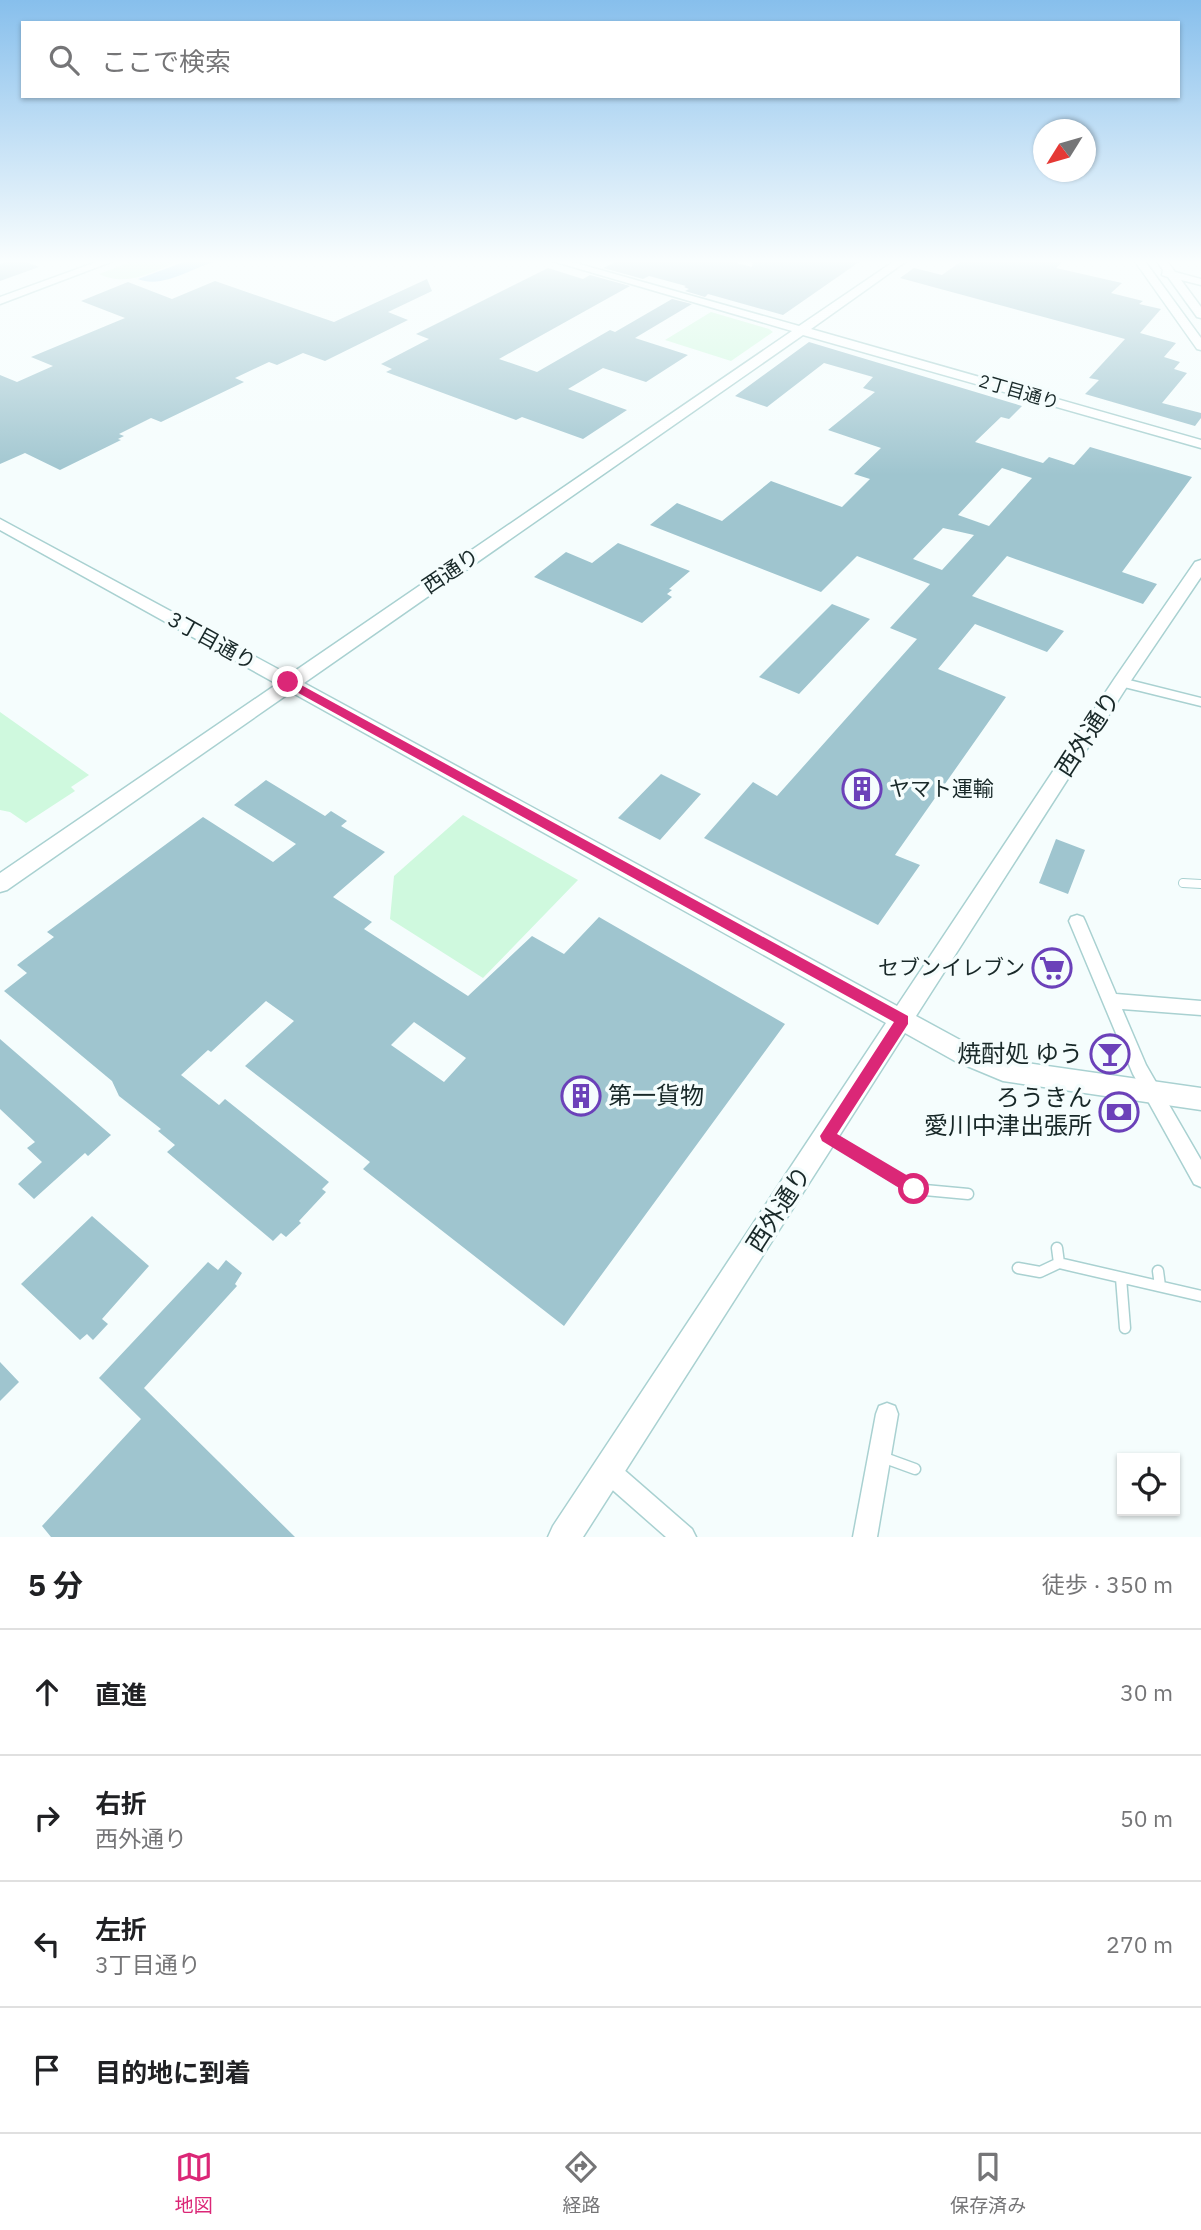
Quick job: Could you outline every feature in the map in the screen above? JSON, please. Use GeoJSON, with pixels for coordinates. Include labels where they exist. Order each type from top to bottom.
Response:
{"type":"FeatureCollection","features":[{"type":"Feature","properties":{"kind":"street","name":"西通り"},"geometry":{"type":"LineString","coordinates":[[0,884],[288,682],[801,332]]}},
{"type":"Feature","properties":{"kind":"street","name":"2丁目通り"},"geometry":{"type":"LineString","coordinates":[[805,332],[1201,444]]}},
{"type":"Feature","properties":{"kind":"street"},"geometry":{"type":"LineString","coordinates":[[1191,332],[1201,346]]}},
{"type":"Feature","properties":{"kind":"street","name":"3丁目通り"},"geometry":{"type":"LineString","coordinates":[[0,524],[964,1054],[1003,1070],[1201,1099]]}},
{"type":"Feature","properties":{"kind":"street","name":"西外通り"},"geometry":{"type":"LineString","coordinates":[[564,1537],[828,1136],[1121,682],[1197,578]]}},
{"type":"Feature","properties":{"kind":"street"},"geometry":{"type":"LineString","coordinates":[[1121,682],[1201,702]]}},
{"type":"Feature","properties":{"kind":"street"},"geometry":{"type":"LineString","coordinates":[[1077,921],[1139,1069],[1201,1178]]}},
{"type":"Feature","properties":{"kind":"street"},"geometry":{"type":"LineString","coordinates":[[1112,1001],[1201,1009]]}},
{"type":"Feature","properties":{"kind":"street"},"geometry":{"type":"LineString","coordinates":[[864,1537],[887,1414]]}},
{"type":"Feature","properties":{"kind":"street"},"geometry":{"type":"LineString","coordinates":[[607,1471],[684,1537]]}},
{"type":"Feature","properties":{"kind":"lane"},"geometry":{"type":"LineString","coordinates":[[1183,883],[1200,880]]}},
{"type":"Feature","properties":{"kind":"lane"},"geometry":{"type":"LineString","coordinates":[[828,1136],[914,1189],[968,1194]]}},
{"type":"Feature","properties":{"kind":"lane"},"geometry":{"type":"LineString","coordinates":[[1057,1248],[1059,1263]]}},
{"type":"Feature","properties":{"kind":"lane"},"geometry":{"type":"LineString","coordinates":[[1018,1268],[1040,1272],[1059,1263],[1201,1296]]}},
{"type":"Feature","properties":{"kind":"lane"},"geometry":{"type":"LineString","coordinates":[[1158,1271],[1160,1286]]}},
{"type":"Feature","properties":{"kind":"lane"},"geometry":{"type":"LineString","coordinates":[[1121,1278],[1125,1328]]}},
{"type":"Feature","properties":{"kind":"lane"},"geometry":{"type":"LineString","coordinates":[[880,1456],[915,1469]]}},
{"type":"Feature","properties":{"kind":"green space"},"geometry":{"type":"Polygon","coordinates":[[[679,332],[773,332],[731,361],[665,340],[679,332]]]}},
{"type":"Feature","properties":{"kind":"green space"},"geometry":{"type":"Polygon","coordinates":[[[0,712],[89,775],[71,787],[75,791],[26,823],[10,812],[0,810],[0,712]]]}},
{"type":"Feature","properties":{"kind":"green space"},"geometry":{"type":"Polygon","coordinates":[[[463,815],[578,880],[483,978],[390,919],[394,876],[463,815]]]}},
{"type":"Feature","properties":{"kind":"building"},"geometry":{"type":"Polygon","coordinates":[[[92,332],[384,332],[325,361],[303,353],[277,365],[269,362],[235,378],[244,382],[161,422],[151,418],[119,434],[124,436],[118,439],[121,440],[60,470],[25,453],[0,464],[0,375],[17,382],[53,366],[31,357],[92,332]]]}},
{"type":"Feature","properties":{"kind":"building"},"geometry":{"type":"Polygon","coordinates":[[[421,332],[548,332],[499,359],[537,372],[607,332],[646,332],[635,338],[688,355],[646,382],[603,368],[568,389],[627,410],[583,439],[522,417],[516,420],[386,372],[392,369],[381,364],[429,339],[416,334],[421,332]]]}},
{"type":"Feature","properties":{"kind":"building"},"geometry":{"type":"Polygon","coordinates":[[[1098,332],[1141,332],[1176,343],[1164,357],[1180,362],[1174,369],[1187,373],[1162,403],[1201,413],[1195,426],[1085,394],[1099,380],[1089,378],[1125,339],[1098,332]]]}},
{"type":"Feature","properties":{"kind":"building"},"geometry":{"type":"Polygon","coordinates":[[[809,342],[1022,406],[1009,419],[1001,417],[975,442],[1043,463],[1049,457],[1074,465],[1090,447],[1192,477],[1122,572],[1157,584],[1143,604],[1007,556],[972,596],[1064,631],[1047,652],[975,624],[938,669],[1006,697],[895,855],[920,865],[878,925],[704,838],[753,782],[777,796],[917,639],[890,628],[930,584],[857,556],[821,592],[650,525],[677,503],[722,521],[771,481],[842,507],[870,479],[854,474],[881,448],[828,430],[875,392],[863,388],[873,377],[824,363],[767,407],[735,396],[809,342]],[[1002,468],[958,515],[989,526],[1032,478],[1002,468]],[[943,528],[913,559],[942,570],[974,535],[943,528]]]}},
{"type":"Feature","properties":{"kind":"building"},"geometry":{"type":"Polygon","coordinates":[[[618,543],[690,571],[669,589],[672,590],[667,594],[672,597],[642,623],[534,577],[566,552],[592,563],[618,543]]]}},
{"type":"Feature","properties":{"kind":"building"},"geometry":{"type":"Polygon","coordinates":[[[832,604],[870,619],[799,694],[759,677],[832,604]]]}},
{"type":"Feature","properties":{"kind":"building"},"geometry":{"type":"Polygon","coordinates":[[[661,774],[701,794],[660,840],[618,818],[661,774]]]}},
{"type":"Feature","properties":{"kind":"building"},"geometry":{"type":"Polygon","coordinates":[[[266,780],[325,816],[331,811],[347,821],[341,826],[385,852],[333,897],[372,922],[364,929],[468,996],[532,936],[564,954],[599,917],[785,1024],[564,1326],[363,1169],[370,1162],[245,1066],[294,1021],[266,1001],[211,1052],[208,1050],[181,1075],[219,1105],[225,1099],[329,1182],[322,1189],[326,1192],[299,1221],[301,1223],[286,1237],[281,1233],[273,1241],[167,1152],[175,1145],[158,1131],[161,1129],[119,1096],[112,1081],[4,991],[27,973],[17,965],[54,937],[47,932],[203,817],[273,862],[296,844],[234,805],[266,780]],[[414,1022],[391,1045],[444,1082],[466,1058],[414,1022]]]}},
{"type":"Feature","properties":{"kind":"building"},"geometry":{"type":"Polygon","coordinates":[[[1056,839],[1085,850],[1068,894],[1039,883],[1056,839]]]}},
{"type":"Feature","properties":{"kind":"building"},"geometry":{"type":"Polygon","coordinates":[[[0,1039],[111,1135],[88,1156],[85,1153],[34,1199],[18,1184],[42,1162],[27,1148],[35,1142],[0,1109],[0,1039]]]}},
{"type":"Feature","properties":{"kind":"building"},"geometry":{"type":"Polygon","coordinates":[[[92,1216],[149,1266],[102,1319],[108,1324],[93,1340],[87,1334],[80,1340],[21,1284],[92,1216]]]}},
{"type":"Feature","properties":{"kind":"building"},"geometry":{"type":"Polygon","coordinates":[[[226,1260],[242,1273],[235,1284],[237,1286],[144,1388],[295,1537],[51,1537],[42,1526],[141,1419],[99,1378],[208,1262],[218,1270],[226,1260]]]}},
{"type":"Feature","properties":{"kind":"building"},"geometry":{"type":"Polygon","coordinates":[[[0,1362],[19,1382],[0,1401],[0,1362]]]}},
{"type":"Feature","properties":{"kind":"place","name":"ヤマト運輸"},"geometry":{"type":"Point","coordinates":[862,789]}},
{"type":"Feature","properties":{"kind":"place","name":"セブンイレブン"},"geometry":{"type":"Point","coordinates":[1052,968]}},
{"type":"Feature","properties":{"kind":"place","name":"焼酎処 ゆう"},"geometry":{"type":"Point","coordinates":[1110,1054]}},
{"type":"Feature","properties":{"kind":"place","name":"第一貨物"},"geometry":{"type":"Point","coordinates":[581,1096]}},
{"type":"Feature","properties":{"kind":"place","name":"ろうきん 愛川中津出張所"},"geometry":{"type":"Point","coordinates":[1119,1112]}},
{"type":"Feature","properties":{"kind":"route"},"geometry":{"type":"LineString","coordinates":[[288,682],[903,1020],[828,1136],[914,1189]]}}]}
